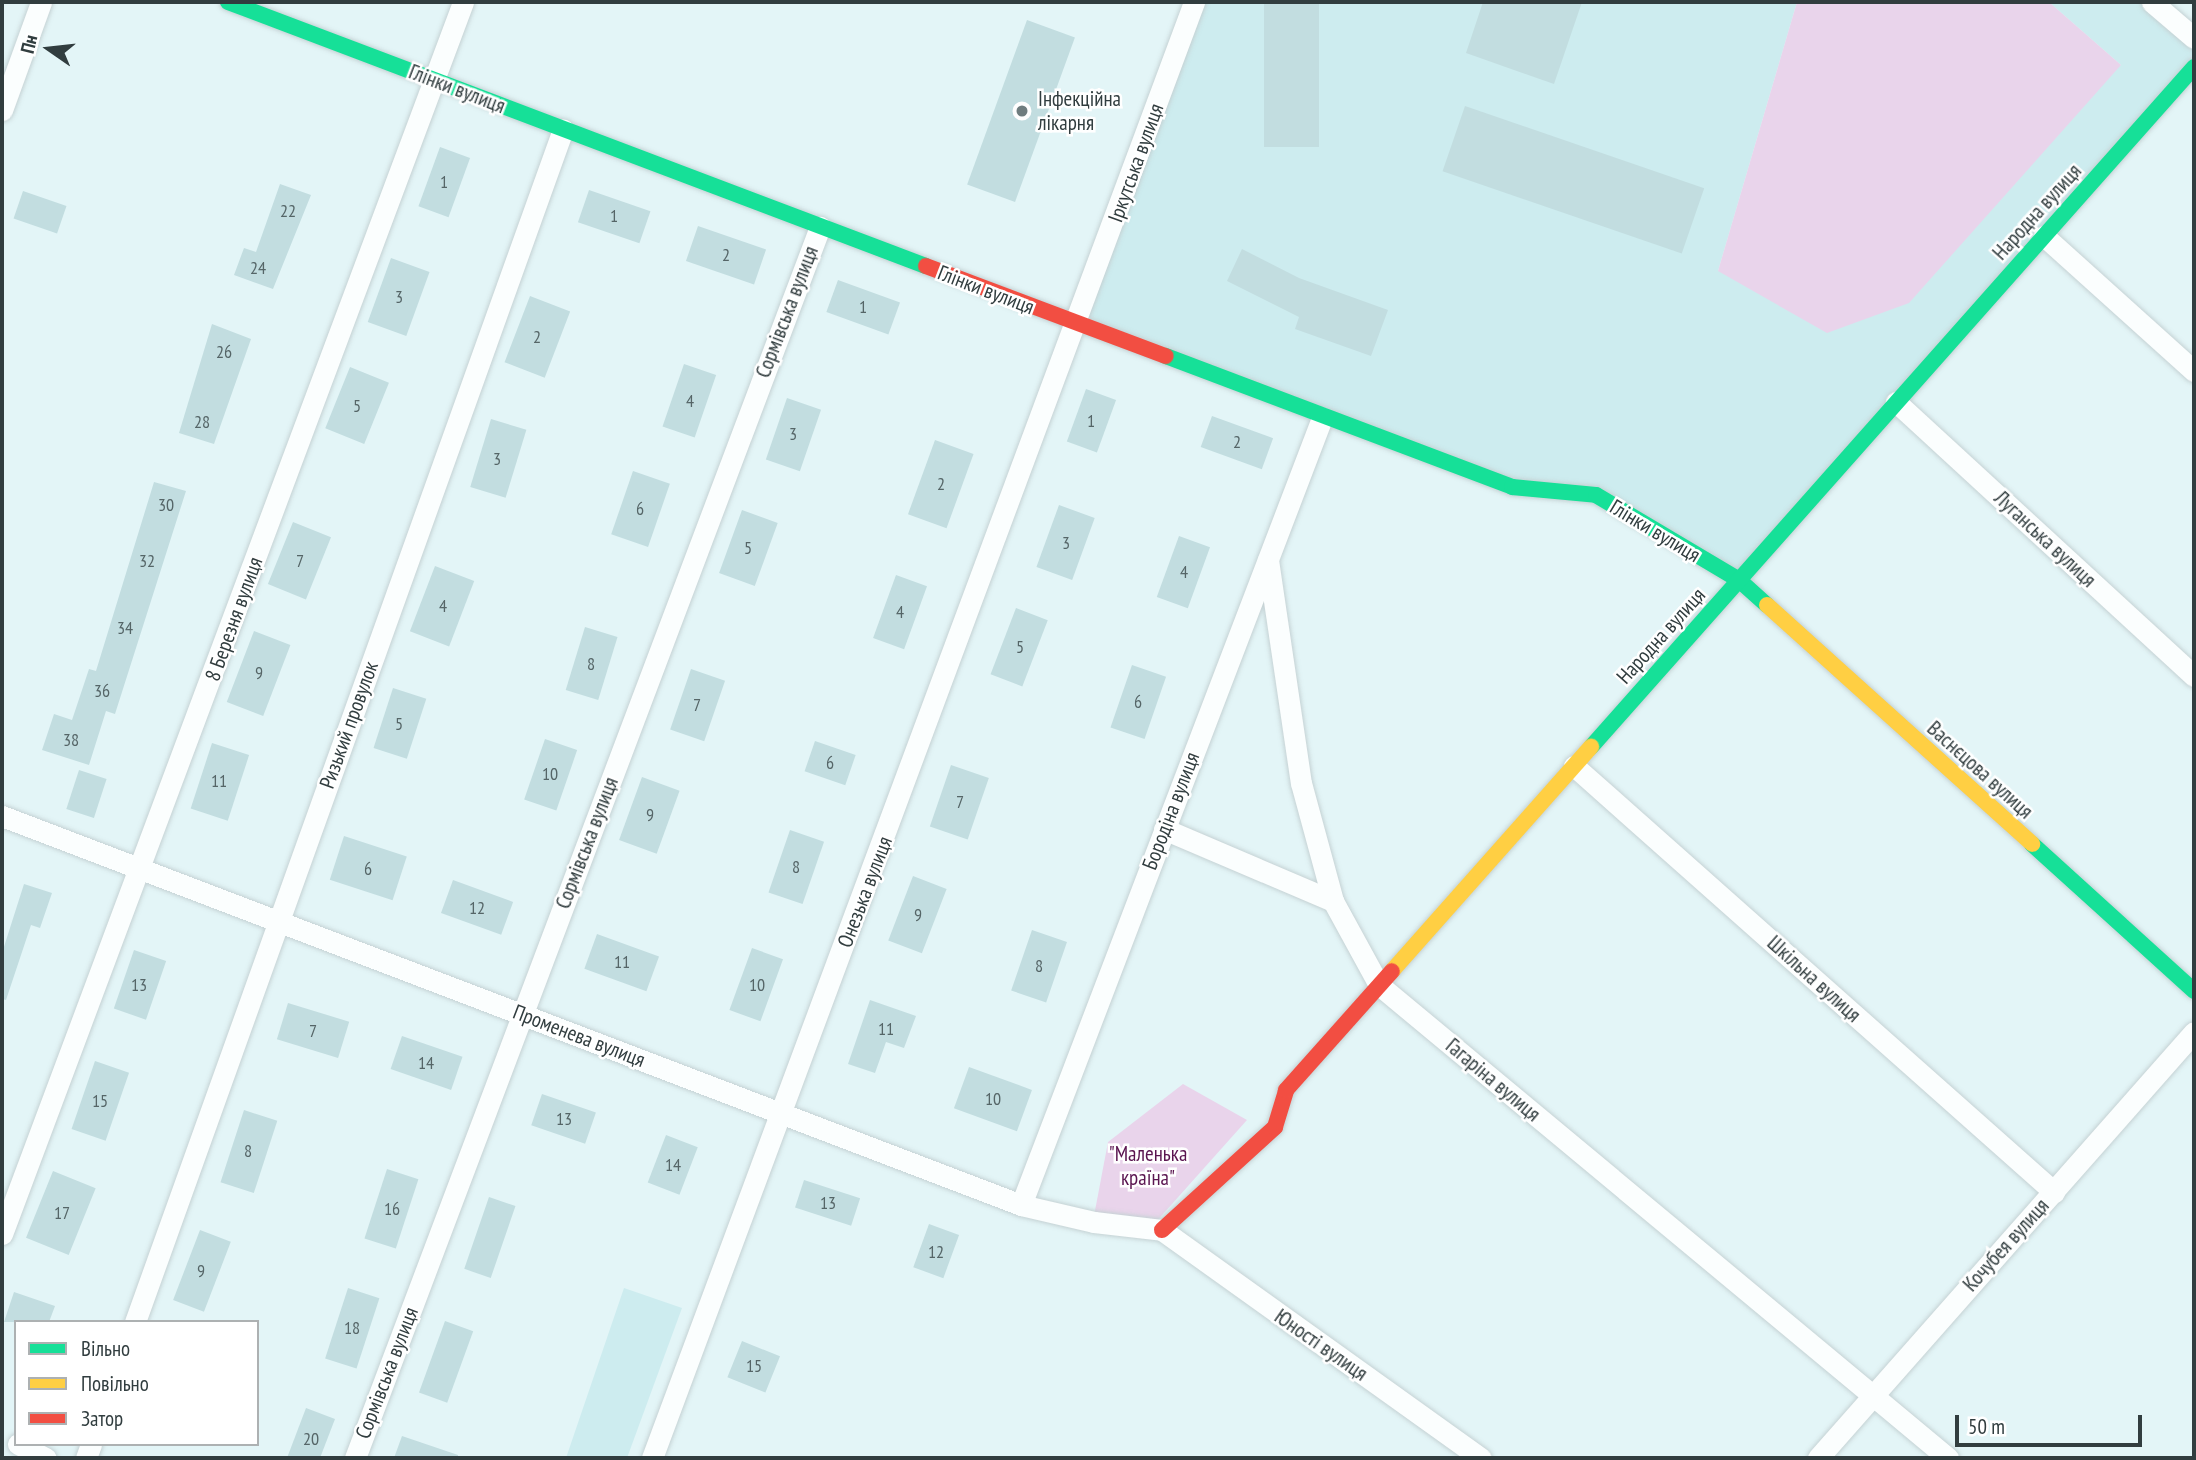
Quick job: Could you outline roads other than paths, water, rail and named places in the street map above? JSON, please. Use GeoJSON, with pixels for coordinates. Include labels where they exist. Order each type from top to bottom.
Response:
{"type":"FeatureCollection","features":[{"type":"Feature","properties":{"kind":"street"},"geometry":{"type":"LineString","coordinates":[[2,110],[41,2]]}},
{"type":"Feature","properties":{"kind":"street","name":"Глінки вулиця"},"geometry":{"type":"LineString","coordinates":[[228,2],[1322,418],[1512,487],[1596,495],[1738,580]]}},
{"type":"Feature","properties":{"kind":"street","name":"8 Березня вулиця"},"geometry":{"type":"LineString","coordinates":[[2,1234],[141,869],[463,2]]}},
{"type":"Feature","properties":{"kind":"street","name":"Іркутська вулиця"},"geometry":{"type":"LineString","coordinates":[[1077,325],[1195,2]]}},
{"type":"Feature","properties":{"kind":"street"},"geometry":{"type":"LineString","coordinates":[[2152,2],[2194,38]]}},
{"type":"Feature","properties":{"kind":"street","name":"Народна вулиця"},"geometry":{"type":"LineString","coordinates":[[1162,1230],[1275,1127],[1286,1090],[2194,67]]}},
{"type":"Feature","properties":{"kind":"street","name":"Ризький провулок"},"geometry":{"type":"LineString","coordinates":[[136,1320],[563,129]]}},
{"type":"Feature","properties":{"kind":"street","name":"Сормівська вулиця"},"geometry":{"type":"LineString","coordinates":[[355,1458],[820,227]]}},
{"type":"Feature","properties":{"kind":"street"},"geometry":{"type":"LineString","coordinates":[[2044,236],[2194,371]]}},
{"type":"Feature","properties":{"kind":"street","name":"Онезька вулиця"},"geometry":{"type":"LineString","coordinates":[[652,1458],[1077,325]]}},
{"type":"Feature","properties":{"kind":"street","name":"Луганська вулиця"},"geometry":{"type":"LineString","coordinates":[[1896,402],[2194,676]]}},
{"type":"Feature","properties":{"kind":"street","name":"Бородіна вулиця"},"geometry":{"type":"LineString","coordinates":[[1021,1205],[1322,418]]}},
{"type":"Feature","properties":{"kind":"street","name":"Гагаріна вулиця"},"geometry":{"type":"LineString","coordinates":[[1268,560],[1301,783],[1333,901],[1379,985],[1948,1458]]}},
{"type":"Feature","properties":{"kind":"street","name":"Васнєцова вулиця"},"geometry":{"type":"LineString","coordinates":[[1738,580],[2194,991]]}},
{"type":"Feature","properties":{"kind":"street","name":"Шкільна вулиця"},"geometry":{"type":"LineString","coordinates":[[1574,766],[2054,1192]]}},
{"type":"Feature","properties":{"kind":"street","name":"Променева вулиця"},"geometry":{"type":"LineString","coordinates":[[2,817],[1021,1205],[1094,1222],[1162,1230]]}},
{"type":"Feature","properties":{"kind":"street"},"geometry":{"type":"LineString","coordinates":[[1164,829],[1333,901]]}},
{"type":"Feature","properties":{"kind":"street","name":"Кочубея вулиця"},"geometry":{"type":"LineString","coordinates":[[1818,1458],[2194,1032]]}},
{"type":"Feature","properties":{"kind":"street","name":"Юності вулиця"},"geometry":{"type":"LineString","coordinates":[[1162,1230],[1481,1458]]}},
{"type":"Feature","properties":{"kind":"street"},"geometry":{"type":"LineString","coordinates":[[21,1446],[46,1458]]}},
{"type":"Feature","properties":{"kind":"place","name":"Інфекційна лікарня"},"geometry":{"type":"Point","coordinates":[1022,111]}},
{"type":"Feature","properties":{"kind":"park label","name":"\"Маленька країна\""},"geometry":{"type":"Point","coordinates":[1148,1166]}}]}
